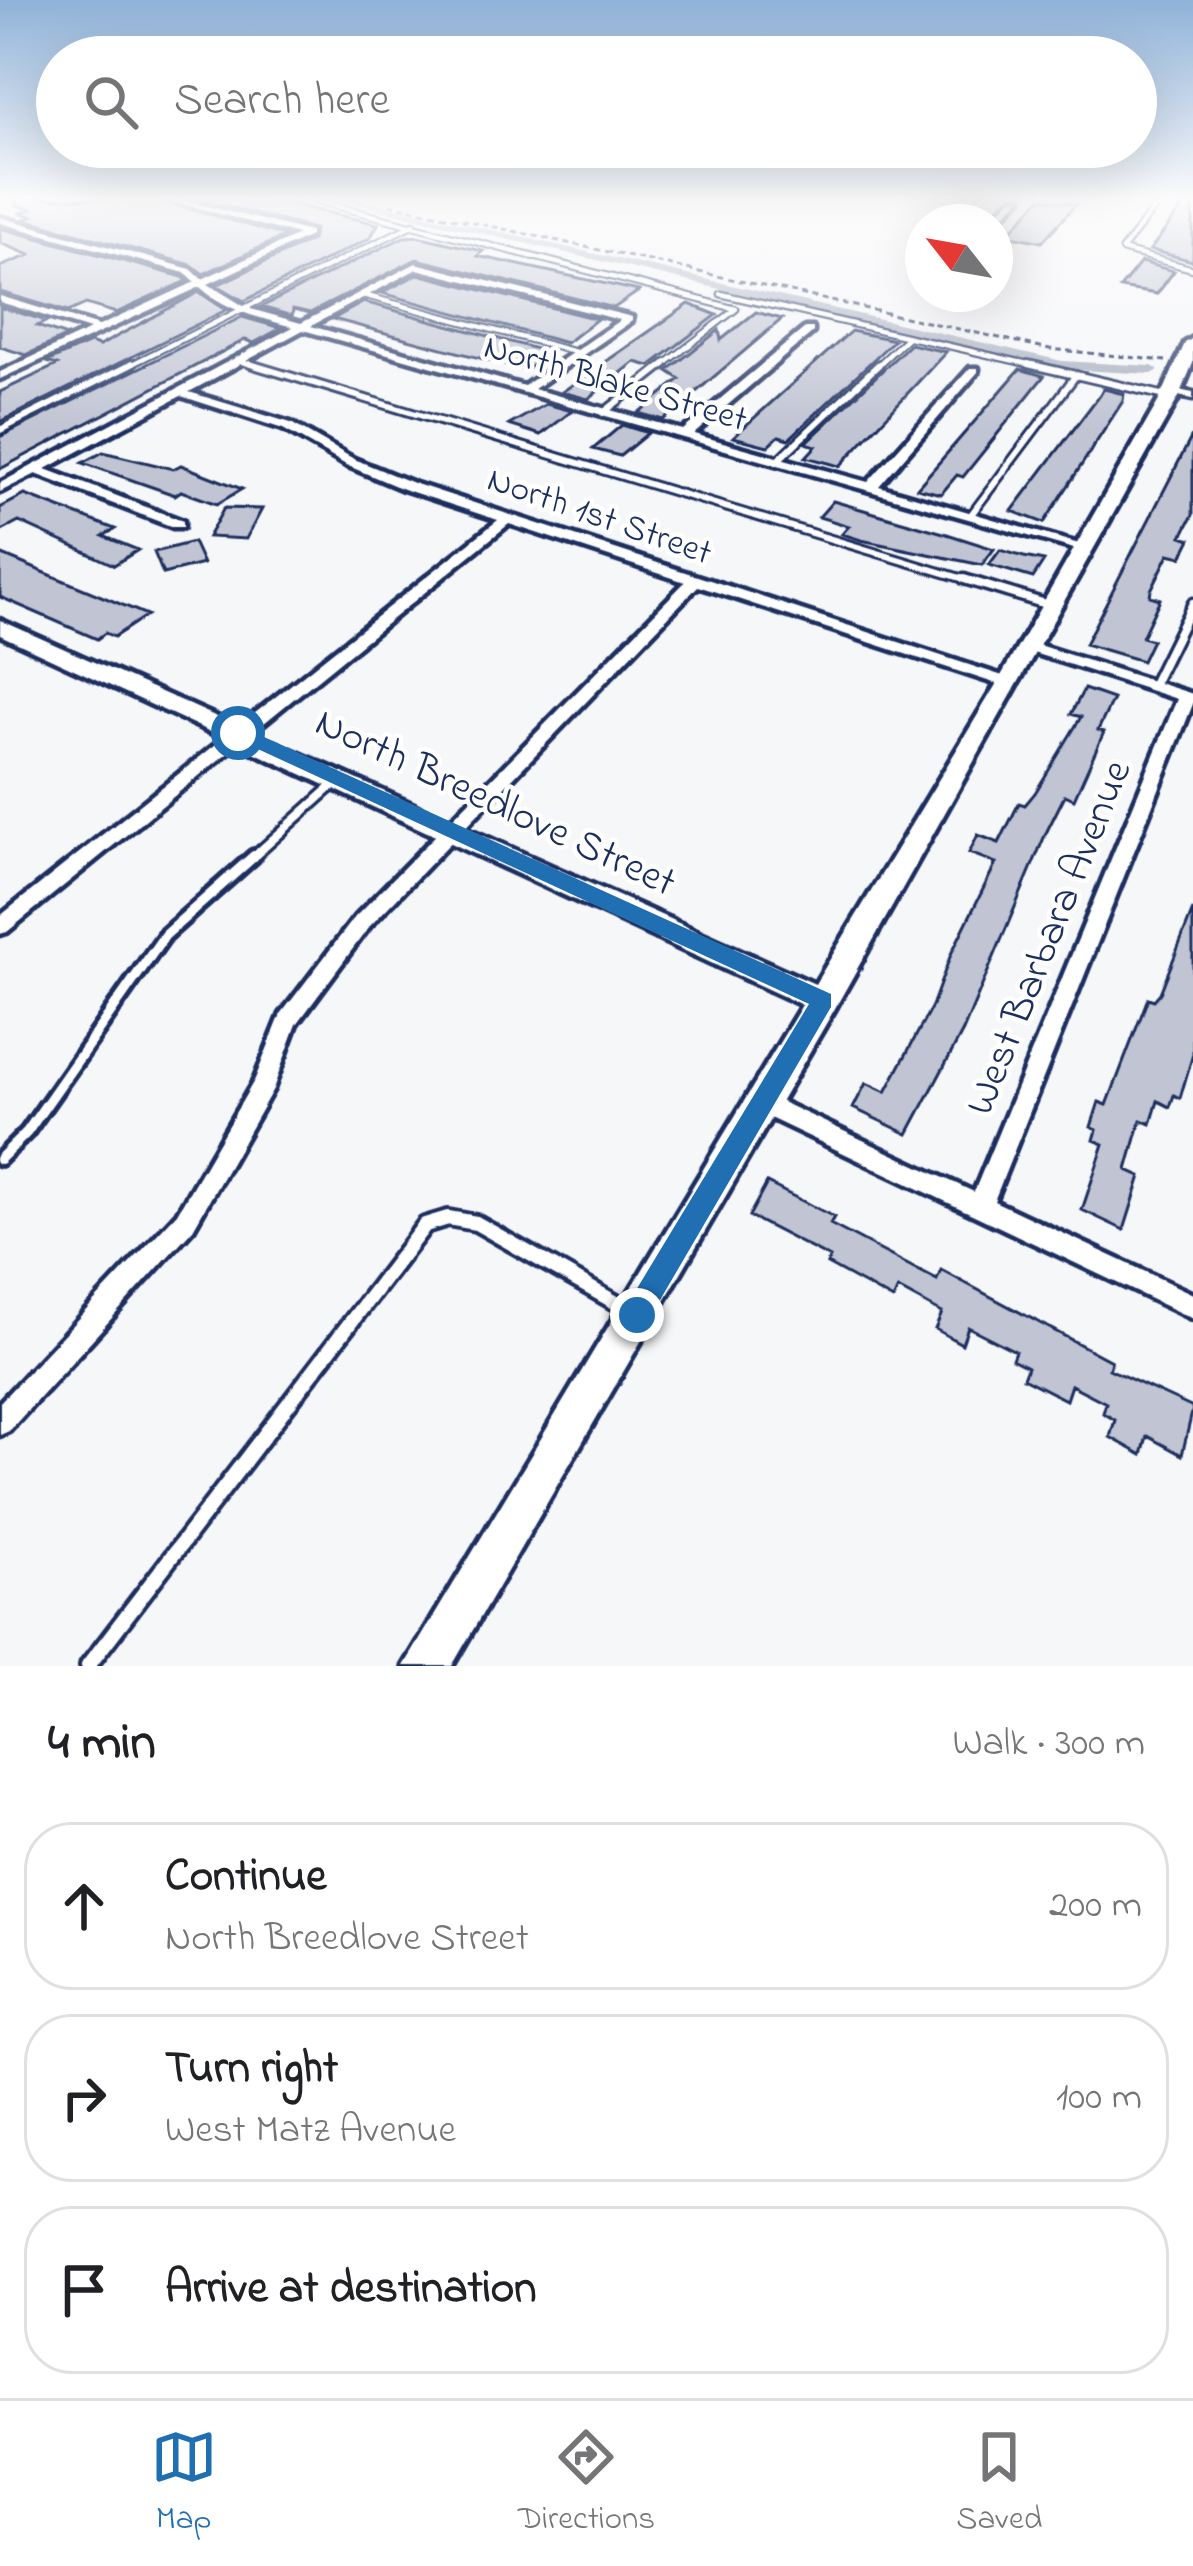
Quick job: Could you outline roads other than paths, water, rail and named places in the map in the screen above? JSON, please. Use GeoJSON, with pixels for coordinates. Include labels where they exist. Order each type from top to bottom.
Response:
{"type":"FeatureCollection","features":[{"type":"Feature","properties":{"kind":"street","name":"North Blake Street"},"geometry":{"type":"LineString","coordinates":[[194,276],[243,310],[1086,548]]}},
{"type":"Feature","properties":{"kind":"street"},"geometry":{"type":"LineString","coordinates":[[0,376],[216,276]]}},
{"type":"Feature","properties":{"kind":"street"},"geometry":{"type":"LineString","coordinates":[[0,488],[398,276]]}},
{"type":"Feature","properties":{"kind":"street"},"geometry":{"type":"LineString","coordinates":[[455,276],[628,319],[525,390]]}},
{"type":"Feature","properties":{"kind":"street"},"geometry":{"type":"LineString","coordinates":[[0,299],[100,330]]}},
{"type":"Feature","properties":{"kind":"street"},"geometry":{"type":"LineString","coordinates":[[684,436],[809,330]]}},
{"type":"Feature","properties":{"kind":"street"},"geometry":{"type":"LineString","coordinates":[[427,1666],[1179,395],[1183,364],[1193,344]]}},
{"type":"Feature","properties":{"kind":"street"},"geometry":{"type":"LineString","coordinates":[[870,488],[974,370]]}},
{"type":"Feature","properties":{"kind":"street","name":"North 1st Street"},"geometry":{"type":"LineString","coordinates":[[178,392],[287,426],[377,475],[1009,683]]}},
{"type":"Feature","properties":{"kind":"street"},"geometry":{"type":"LineString","coordinates":[[35,469],[178,524]]}},
{"type":"Feature","properties":{"kind":"street"},"geometry":{"type":"LineString","coordinates":[[0,927],[508,518]]}},
{"type":"Feature","properties":{"kind":"street"},"geometry":{"type":"LineString","coordinates":[[0,1422],[185,1220],[265,1082],[288,1020],[362,922],[694,581]]}},
{"type":"Feature","properties":{"kind":"street","name":"North Breedlove Street"},"geometry":{"type":"LineString","coordinates":[[0,627],[823,1001]]}},
{"type":"Feature","properties":{"kind":"street"},"geometry":{"type":"LineString","coordinates":[[1029,647],[1190,698]]}},
{"type":"Feature","properties":{"kind":"street","name":"West Barbara Avenue"},"geometry":{"type":"LineString","coordinates":[[980,1206],[1190,698]]}},
{"type":"Feature","properties":{"kind":"street"},"geometry":{"type":"LineString","coordinates":[[763,1103],[1193,1306]]}},
{"type":"Feature","properties":{"kind":"lane"},"geometry":{"type":"LineString","coordinates":[[0,430],[311,276]]}},
{"type":"Feature","properties":{"kind":"lane"},"geometry":{"type":"LineString","coordinates":[[603,413],[736,310],[718,298],[628,276]]}},
{"type":"Feature","properties":{"kind":"lane"},"geometry":{"type":"LineString","coordinates":[[681,289],[689,286],[1179,395]]}},
{"type":"Feature","properties":{"kind":"lane"},"geometry":{"type":"LineString","coordinates":[[363,295],[579,353]]}},
{"type":"Feature","properties":{"kind":"lane"},"geometry":{"type":"LineString","coordinates":[[776,462],[908,337]]}},
{"type":"Feature","properties":{"kind":"lane"},"geometry":{"type":"LineString","coordinates":[[238,361],[1052,606]]}},
{"type":"Feature","properties":{"kind":"lane"},"geometry":{"type":"LineString","coordinates":[[970,516],[1076,375]]}},
{"type":"Feature","properties":{"kind":"lane"},"geometry":{"type":"LineString","coordinates":[[1152,686],[1193,603]]}},
{"type":"Feature","properties":{"kind":"lane"},"geometry":{"type":"LineString","coordinates":[[0,1159],[51,1099],[165,935],[340,779]]}},
{"type":"Feature","properties":{"kind":"lane"},"geometry":{"type":"LineString","coordinates":[[88,1666],[425,1225],[448,1218],[476,1223],[637,1315]]}},
{"type":"Feature","properties":{"kind":"waterway"},"geometry":{"type":"LineString","coordinates":[[675,276],[1062,365],[1152,370]]}}]}
